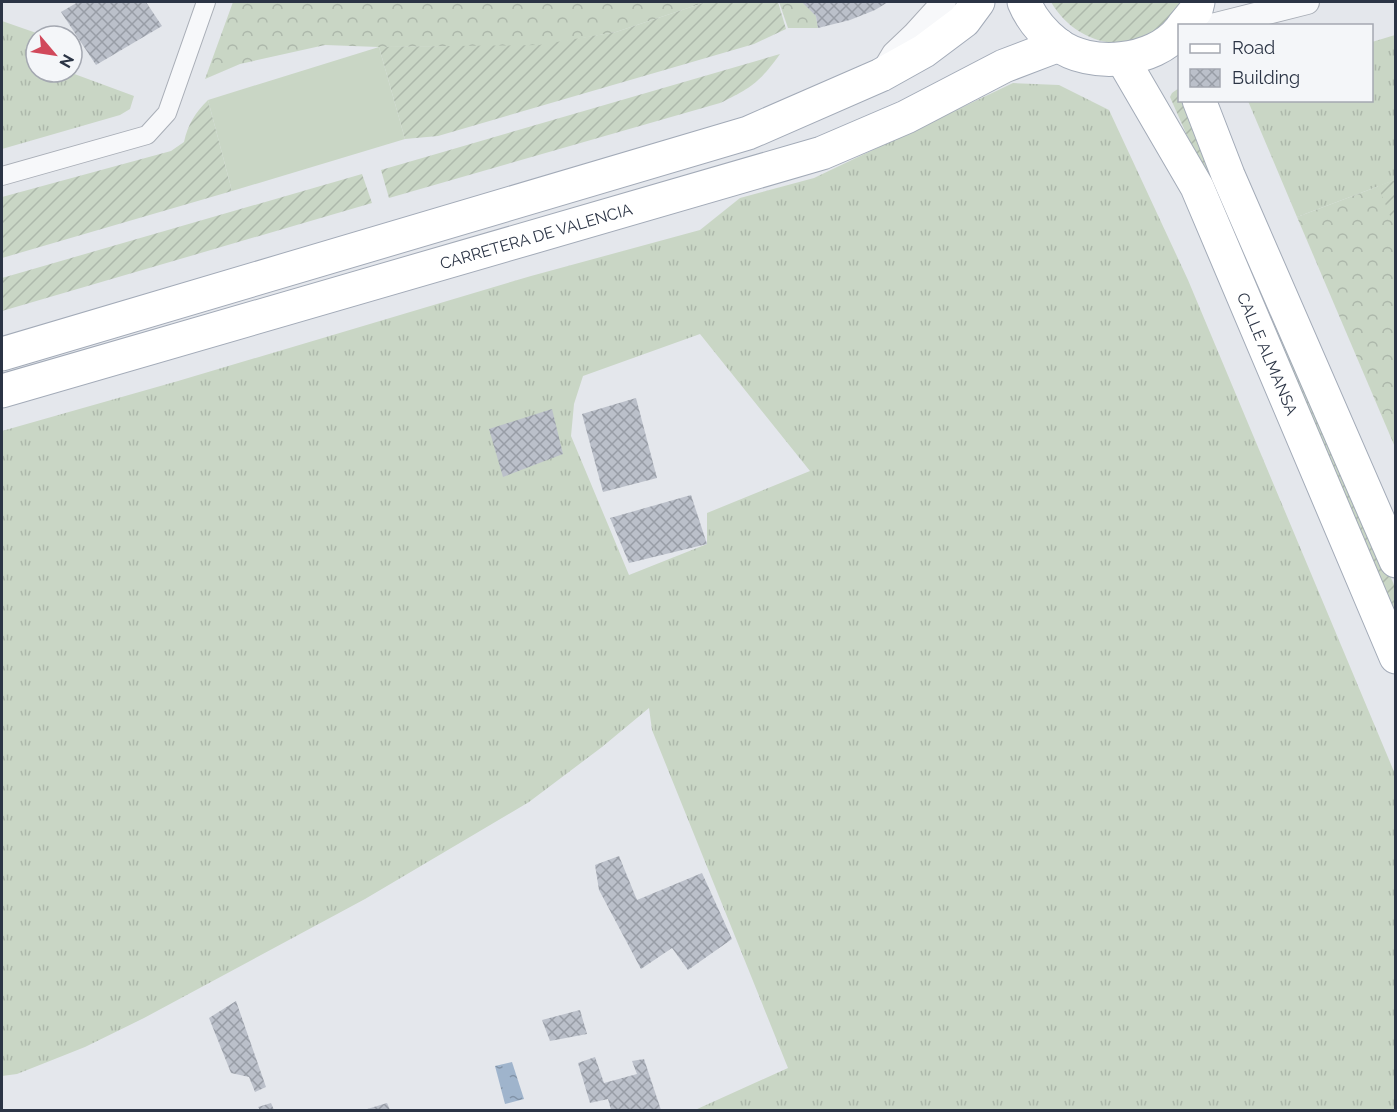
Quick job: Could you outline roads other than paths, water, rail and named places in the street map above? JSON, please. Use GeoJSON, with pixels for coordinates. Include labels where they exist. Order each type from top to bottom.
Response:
{"type":"FeatureCollection","features":[{"type":"Feature","properties":{"kind":"main road"},"geometry":{"type":"LineString","coordinates":[[2,354],[748,133],[881,75],[924,51],[964,21],[978,2]]}},
{"type":"Feature","properties":{"kind":"main road"},"geometry":{"type":"LineString","coordinates":[[1024,2],[1032,20],[1059,45],[1089,58],[1123,60],[1154,50],[1178,37]]}},
{"type":"Feature","properties":{"kind":"main road"},"geometry":{"type":"LineString","coordinates":[[1187,24],[1196,10],[1198,2]]}},
{"type":"Feature","properties":{"kind":"main road","name":"CARRETERA DE VALENCIA"},"geometry":{"type":"LineString","coordinates":[[2,392],[822,153],[906,117],[1004,66],[1059,45]]}},
{"type":"Feature","properties":{"kind":"main road","name":"CALLE ALMANSA"},"geometry":{"type":"LineString","coordinates":[[1123,60],[1197,187],[1395,657]]}},
{"type":"Feature","properties":{"kind":"main road"},"geometry":{"type":"LineString","coordinates":[[1200,102],[1228,175],[1395,561]]}},
{"type":"Feature","properties":{"kind":"street"},"geometry":{"type":"LineString","coordinates":[[2,176],[147,135],[167,113],[206,2]]}},
{"type":"Feature","properties":{"kind":"street"},"geometry":{"type":"LineString","coordinates":[[881,75],[894,54],[915,35],[944,2]]}},
{"type":"Feature","properties":{"kind":"street"},"geometry":{"type":"LineString","coordinates":[[1220,24],[1307,2]]}},
{"type":"Feature","properties":{"kind":"water"},"geometry":{"type":"Polygon","coordinates":[[[512,1062],[524,1099],[505,1104],[495,1066],[512,1062]]]}}]}
